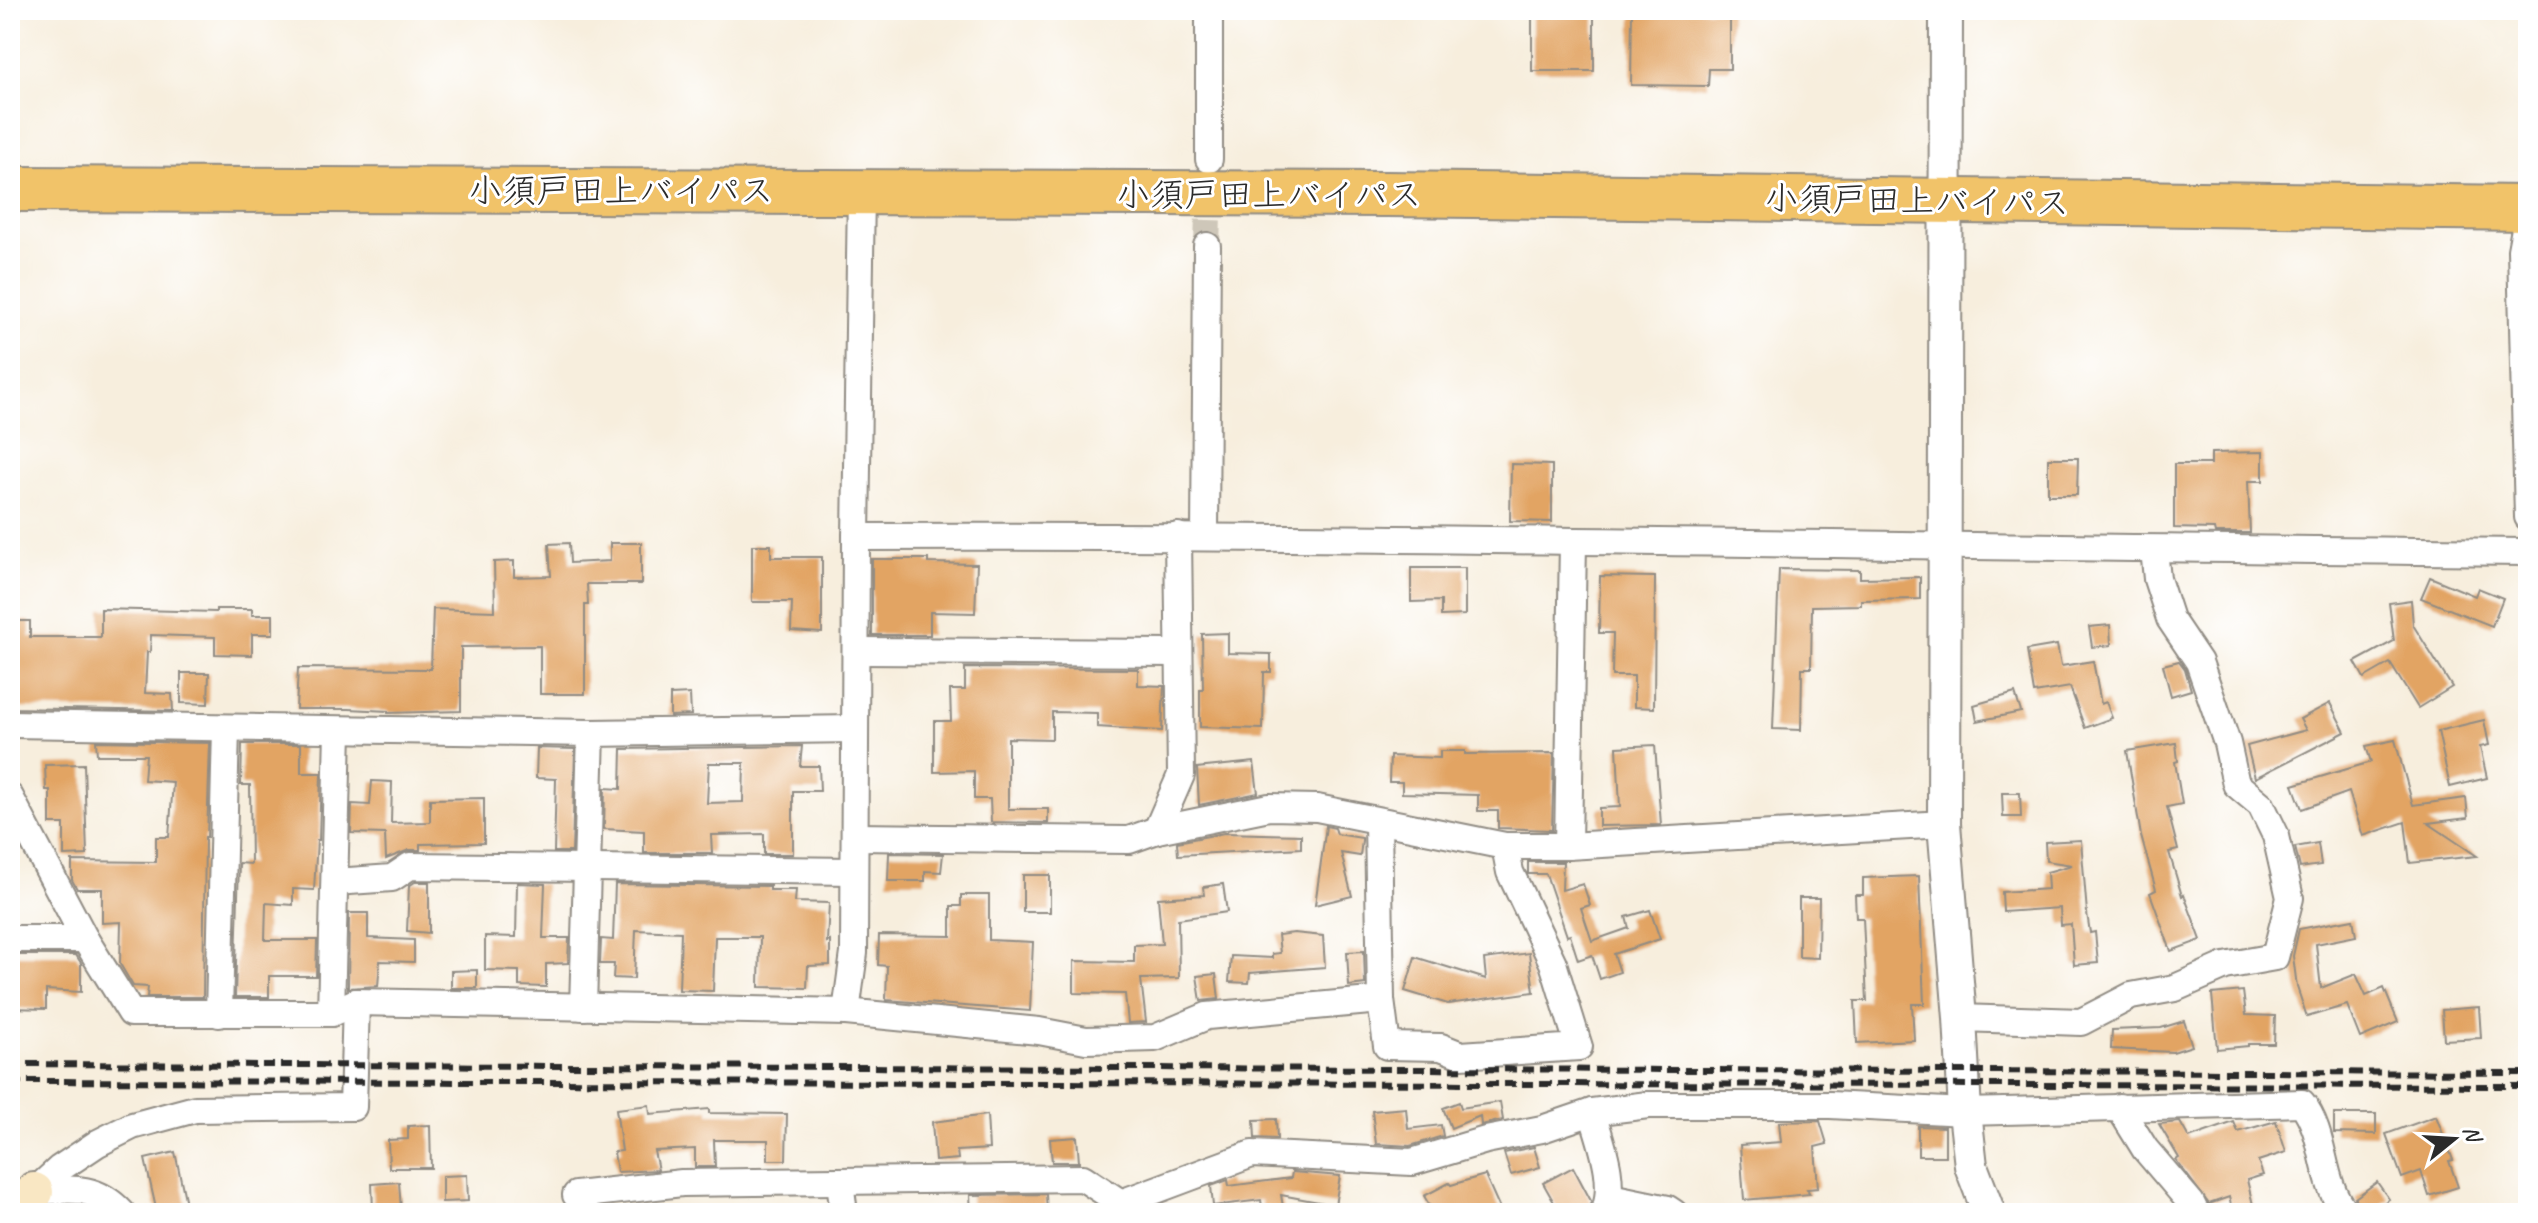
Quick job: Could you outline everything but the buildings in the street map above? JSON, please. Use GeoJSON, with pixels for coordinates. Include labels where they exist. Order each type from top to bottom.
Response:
{"type":"FeatureCollection","features":[{"type":"Feature","properties":{"kind":"highway","name":"小須戸田上バイパス"},"geometry":{"type":"LineString","coordinates":[[10,189],[861,191],[1945,200],[2528,210]]}},
{"type":"Feature","properties":{"kind":"street"},"geometry":{"type":"LineString","coordinates":[[1209,10],[1209,159]]}},
{"type":"Feature","properties":{"kind":"street"},"geometry":{"type":"LineString","coordinates":[[1946,10],[1944,824],[1971,1166],[1989,1213]]}},
{"type":"Feature","properties":{"kind":"street"},"geometry":{"type":"LineString","coordinates":[[846,1012],[854,953],[861,191]]}},
{"type":"Feature","properties":{"kind":"street"},"geometry":{"type":"LineString","coordinates":[[2528,210],[2521,250],[2528,517]]}},
{"type":"Feature","properties":{"kind":"street"},"geometry":{"type":"LineString","coordinates":[[1205,536],[1207,246]]}},
{"type":"Feature","properties":{"kind":"street"},"geometry":{"type":"LineString","coordinates":[[1157,830],[1181,775],[1178,536]]}},
{"type":"Feature","properties":{"kind":"street"},"geometry":{"type":"LineString","coordinates":[[856,537],[1205,536],[2528,552]]}},
{"type":"Feature","properties":{"kind":"street"},"geometry":{"type":"LineString","coordinates":[[1568,846],[1573,541]]}},
{"type":"Feature","properties":{"kind":"street"},"geometry":{"type":"LineString","coordinates":[[1960,1018],[2081,1022],[2131,996],[2175,988],[2225,966],[2275,957],[2290,898],[2276,836],[2261,805],[2236,784],[2227,743],[2199,662],[2170,619],[2157,579],[2154,549]]}},
{"type":"Feature","properties":{"kind":"street"},"geometry":{"type":"LineString","coordinates":[[856,651],[1178,653]]}},
{"type":"Feature","properties":{"kind":"street"},"geometry":{"type":"LineString","coordinates":[[10,724],[591,733],[855,729]]}},
{"type":"Feature","properties":{"kind":"street"},"geometry":{"type":"LineString","coordinates":[[219,1014],[226,728]]}},
{"type":"Feature","properties":{"kind":"street"},"geometry":{"type":"LineString","coordinates":[[331,1013],[338,730]]}},
{"type":"Feature","properties":{"kind":"street"},"geometry":{"type":"LineString","coordinates":[[583,1007],[591,733]]}},
{"type":"Feature","properties":{"kind":"street"},"geometry":{"type":"LineString","coordinates":[[10,797],[85,939],[131,1013],[331,1013],[356,1002],[846,1012],[1039,1031],[1086,1040],[1155,1038],[1207,1016],[1381,1000]]}},
{"type":"Feature","properties":{"kind":"street"},"geometry":{"type":"LineString","coordinates":[[855,837],[1129,840],[1157,830],[1269,807],[1317,808],[1505,846],[1568,846],[1944,824]]}},
{"type":"Feature","properties":{"kind":"street"},"geometry":{"type":"LineString","coordinates":[[1378,822],[1381,1000],[1387,1046],[1441,1047],[1461,1055],[1579,1047],[1553,963],[1510,872],[1505,846]]}},
{"type":"Feature","properties":{"kind":"street"},"geometry":{"type":"LineString","coordinates":[[335,882],[392,878],[410,866],[854,871]]}},
{"type":"Feature","properties":{"kind":"street"},"geometry":{"type":"LineString","coordinates":[[10,939],[85,939]]}},
{"type":"Feature","properties":{"kind":"street"},"geometry":{"type":"LineString","coordinates":[[19,1200],[98,1143],[132,1126],[195,1109],[353,1107],[356,1002]]}},
{"type":"Feature","properties":{"kind":"street"},"geometry":{"type":"LineString","coordinates":[[576,1195],[682,1183],[1083,1178],[1129,1208],[1252,1154],[1412,1162],[1486,1140],[1542,1129],[1592,1112],[1648,1105],[1830,1105],[1965,1112],[2302,1103],[2312,1115],[2334,1200],[2346,1213]]}},
{"type":"Feature","properties":{"kind":"street"},"geometry":{"type":"LineString","coordinates":[[2119,1107],[2145,1149],[2196,1213]]}},
{"type":"Feature","properties":{"kind":"street"},"geometry":{"type":"LineString","coordinates":[[1592,1112],[1604,1151],[1607,1205],[1668,1209],[1674,1213]]}},
{"type":"Feature","properties":{"kind":"street"},"geometry":{"type":"LineString","coordinates":[[840,1182],[844,1213]]}},
{"type":"Feature","properties":{"kind":"street"},"geometry":{"type":"LineString","coordinates":[[19,1200],[90,1190],[111,1201],[122,1213]]}},
{"type":"Feature","properties":{"kind":"tunnel"},"geometry":{"type":"LineString","coordinates":[[1207,246],[1209,182]]}},
{"type":"Feature","properties":{"kind":"railway"},"geometry":{"type":"LineString","coordinates":[[10,1064],[2528,1073]]}},
{"type":"Feature","properties":{"kind":"railway"},"geometry":{"type":"LineString","coordinates":[[10,1081],[2528,1086]]}}]}
